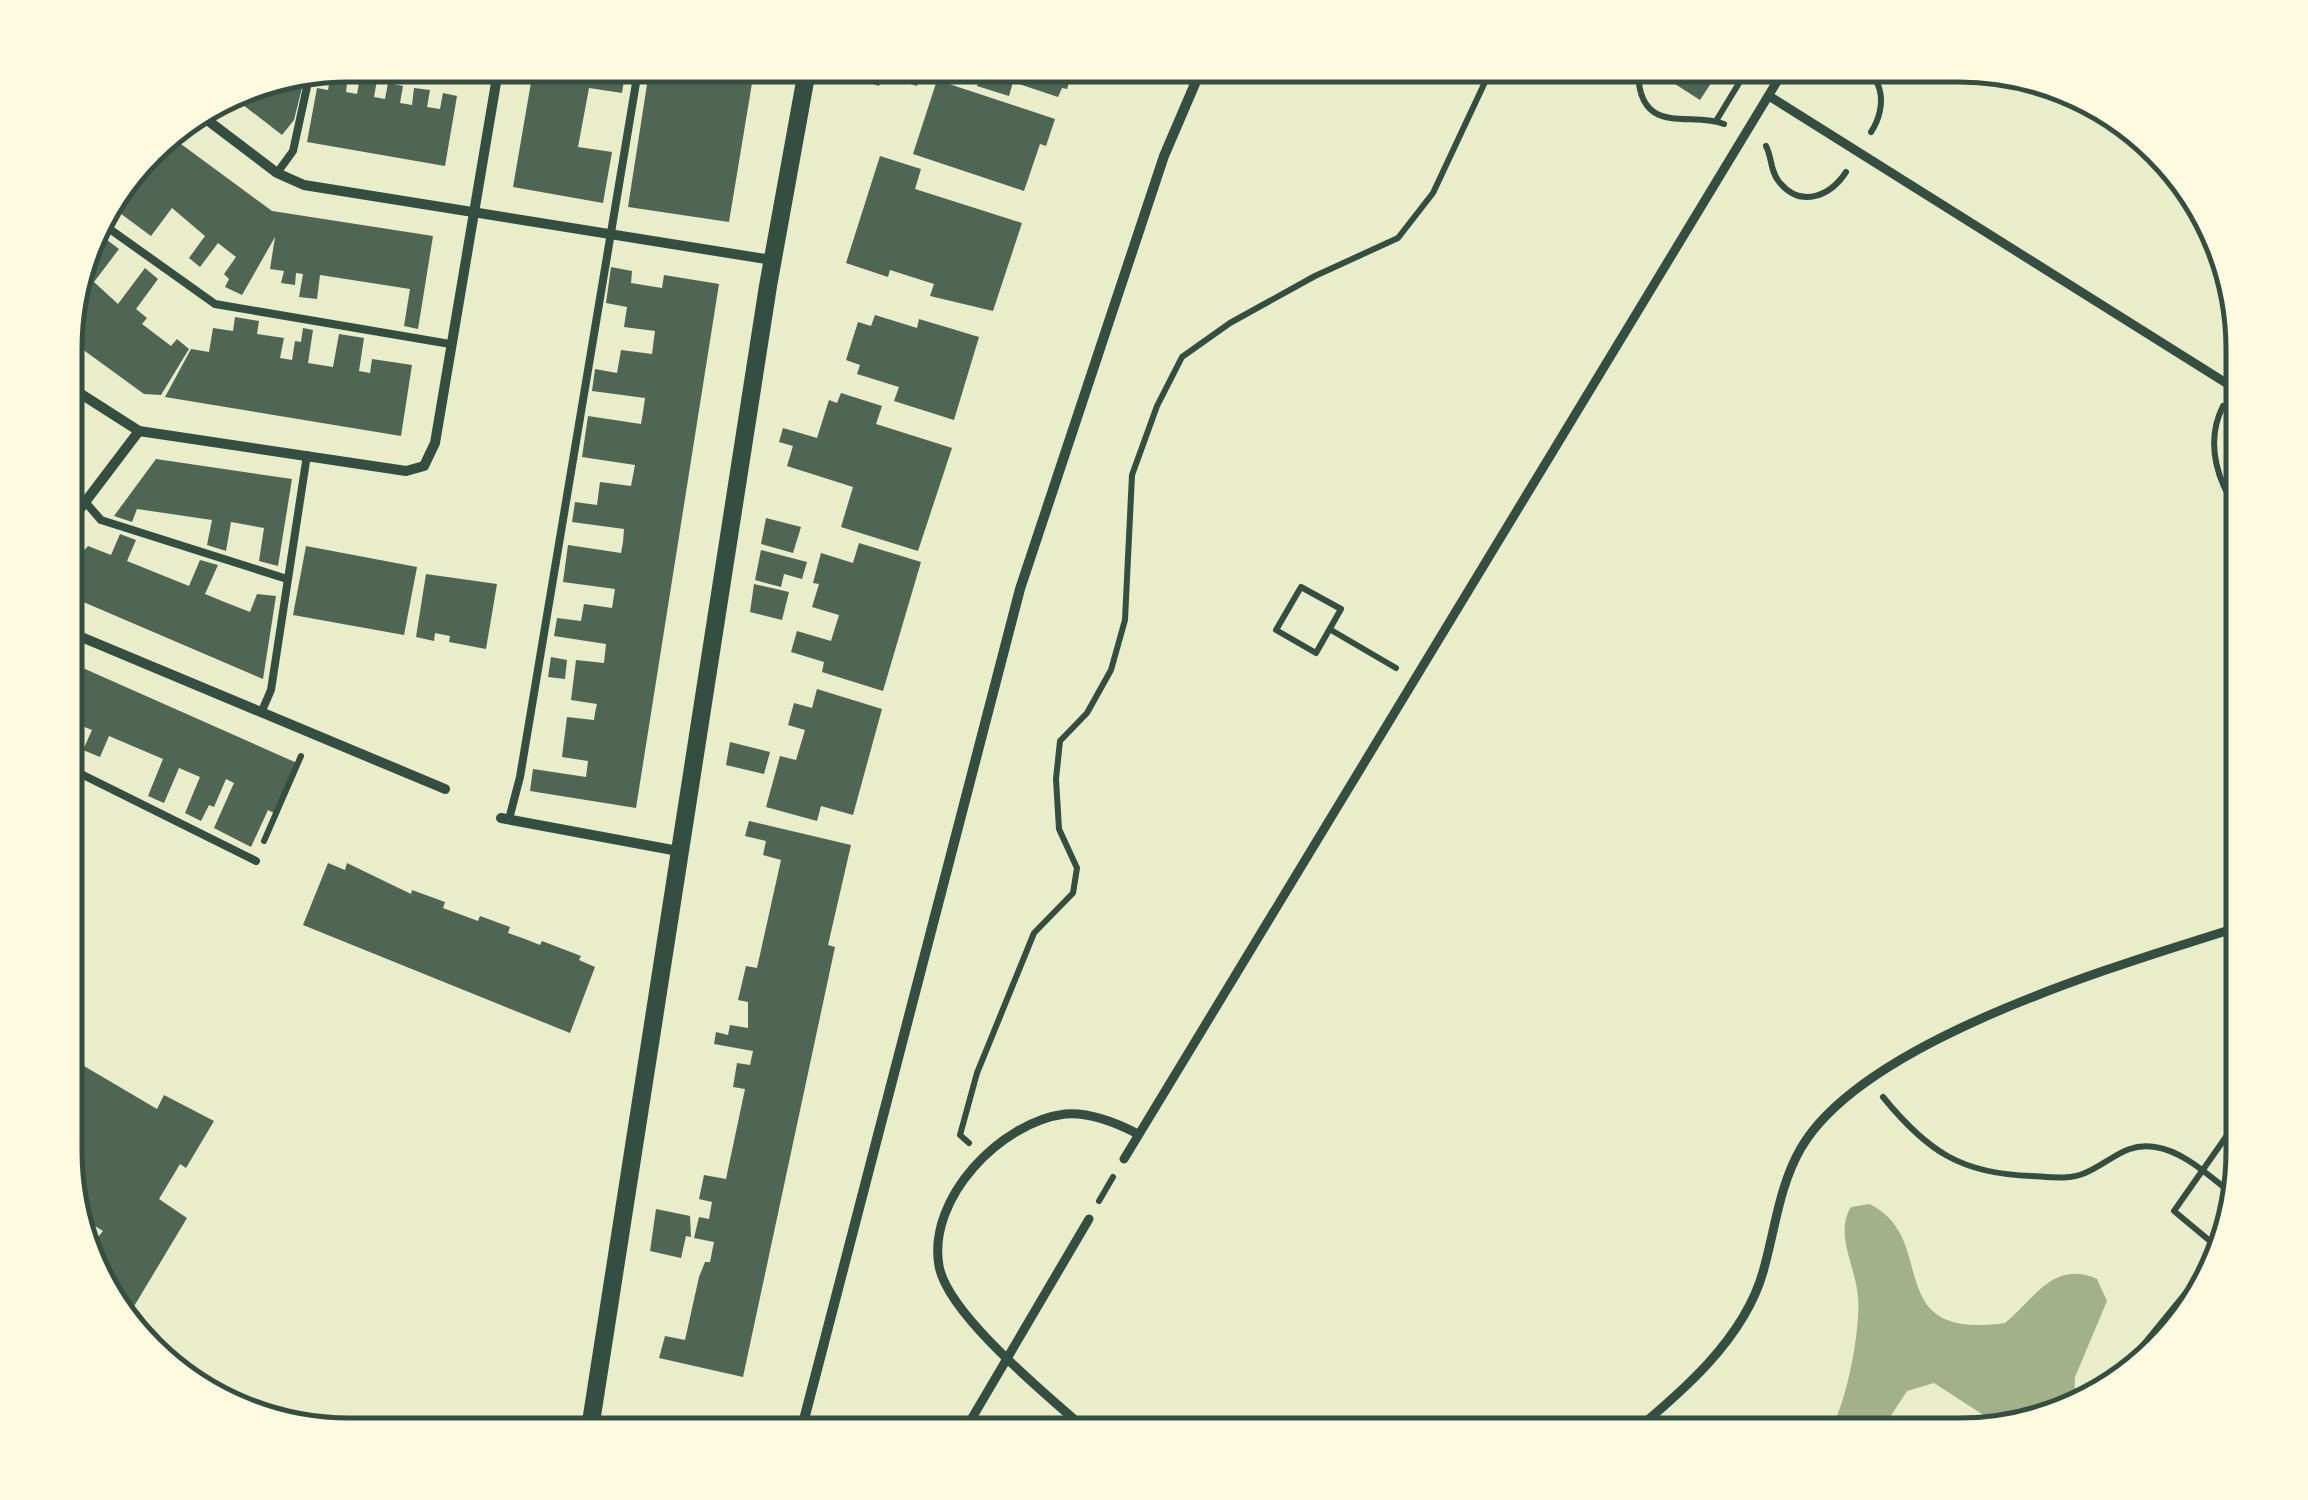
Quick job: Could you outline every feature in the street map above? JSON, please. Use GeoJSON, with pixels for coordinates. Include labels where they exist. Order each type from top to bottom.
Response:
{"type":"FeatureCollection","features":[{"type":"Feature","properties":{"kind":"street"},"geometry":{"type":"LineString","coordinates":[[82,395],[138,431],[406,471],[424,466],[435,443],[495,82]]}},
{"type":"Feature","properties":{"kind":"street"},"geometry":{"type":"LineString","coordinates":[[592,1418],[772,260],[805,82]]}},
{"type":"Feature","properties":{"kind":"street"},"geometry":{"type":"LineString","coordinates":[[804,1418],[1020,590],[1164,156],[1196,82]]}},
{"type":"Feature","properties":{"kind":"street"},"geometry":{"type":"LineString","coordinates":[[1124,1159],[1777,82]]}},
{"type":"Feature","properties":{"kind":"street"},"geometry":{"type":"LineString","coordinates":[[1769,96],[2225,382]]}},
{"type":"Feature","properties":{"kind":"street"},"geometry":{"type":"LineString","coordinates":[[210,122],[276,173],[304,185],[772,260]]}},
{"type":"Feature","properties":{"kind":"street"},"geometry":{"type":"LineString","coordinates":[[82,510],[138,431]]}},
{"type":"Feature","properties":{"kind":"street"},"geometry":{"type":"LineString","coordinates":[[82,638],[445,790]]}},
{"type":"Feature","properties":{"kind":"street"},"geometry":{"type":"LineString","coordinates":[[505,818],[678,851]]}},
{"type":"Feature","properties":{"kind":"street"},"geometry":{"type":"LineString","coordinates":[[1651,1417],[1677,1396],[1750,1305],[1762,1274],[1783,1189],[1802,1146],[1838,1105],[1893,1061],[1966,1025],[2139,959],[2225,931]]}},
{"type":"Feature","properties":{"kind":"street"},"geometry":{"type":"LineString","coordinates":[[1073,1418],[1007,1358],[950,1296],[938,1264],[942,1222],[965,1179],[1008,1135],[1065,1114],[1112,1121],[1138,1134]]}},
{"type":"Feature","properties":{"kind":"street"},"geometry":{"type":"LineString","coordinates":[[972,1418],[1088,1219]]}},
{"type":"Feature","properties":{"kind":"lane"},"geometry":{"type":"LineString","coordinates":[[505,818],[520,777],[636,82]]}},
{"type":"Feature","properties":{"kind":"lane"},"geometry":{"type":"LineString","coordinates":[[276,173],[293,151],[307,86]]}},
{"type":"Feature","properties":{"kind":"lane"},"geometry":{"type":"LineString","coordinates":[[111,230],[215,304],[450,344]]}},
{"type":"Feature","properties":{"kind":"lane"},"geometry":{"type":"LineString","coordinates":[[262,712],[271,690],[306,456]]}},
{"type":"Feature","properties":{"kind":"lane"},"geometry":{"type":"LineString","coordinates":[[87,504],[100,520],[287,578]]}},
{"type":"Feature","properties":{"kind":"lane"},"geometry":{"type":"LineString","coordinates":[[82,774],[256,861]]}},
{"type":"Feature","properties":{"kind":"path"},"geometry":{"type":"LineString","coordinates":[[984,1158],[960,1134],[977,1074],[1016,987],[1034,933],[1073,893],[1076,868],[1060,829],[1056,779],[1060,741],[1088,714],[1111,670],[1125,620],[1132,475],[1156,406],[1182,358],[1230,323],[1315,276],[1398,238],[1433,193],[1484,82]]}},
{"type":"Feature","properties":{"kind":"path"},"geometry":{"type":"LineString","coordinates":[[1641,82],[1645,100],[1670,121],[1716,121],[1745,134]]}},
{"type":"Feature","properties":{"kind":"path"},"geometry":{"type":"LineString","coordinates":[[1716,121],[1740,82]]}},
{"type":"Feature","properties":{"kind":"path"},"geometry":{"type":"LineString","coordinates":[[2225,406],[2219,414],[2214,456],[2225,486]]}},
{"type":"Feature","properties":{"kind":"path"},"geometry":{"type":"LineString","coordinates":[[1301,586],[1341,609],[1330,630],[1316,653],[1276,630],[1301,586]]}},
{"type":"Feature","properties":{"kind":"path"},"geometry":{"type":"LineString","coordinates":[[1330,630],[1378,657]]}},
{"type":"Feature","properties":{"kind":"path"},"geometry":{"type":"LineString","coordinates":[[256,861],[301,756]]}},
{"type":"Feature","properties":{"kind":"path"},"geometry":{"type":"LineString","coordinates":[[1870,1080],[1932,1148],[1962,1167],[2002,1176],[2064,1178],[2084,1173],[2120,1150],[2159,1147],[2222,1186]]}},
{"type":"Feature","properties":{"kind":"path"},"geometry":{"type":"LineString","coordinates":[[2209,1240],[2174,1211],[2225,1138]]}},
{"type":"Feature","properties":{"kind":"path"},"geometry":{"type":"LineString","coordinates":[[1088,1219],[1124,1159]]}},
{"type":"Feature","properties":{"kind":"shaded area"},"geometry":{"type":"Polygon","coordinates":[[[1869,1204],[1890,1219],[1903,1239],[1925,1302],[1940,1317],[1966,1324],[2005,1323],[2057,1278],[2082,1274],[2097,1279],[2107,1301],[2075,1377],[2075,1390],[2028,1408],[1985,1416],[1934,1383],[1907,1391],[1890,1417],[1837,1417],[1851,1368],[1857,1328],[1858,1297],[1845,1239],[1846,1217],[1851,1207],[1869,1204]]]}},
{"type":"Feature","properties":{"kind":"building"},"geometry":{"type":"Polygon","coordinates":[[[347,82],[346,92],[357,94],[359,82],[377,82],[374,97],[385,99],[388,83],[403,86],[400,103],[412,105],[414,88],[430,90],[427,107],[440,109],[443,93],[457,96],[445,166],[307,142],[317,88],[328,90],[329,84],[347,82]]]}},
{"type":"Feature","properties":{"kind":"building"},"geometry":{"type":"Polygon","coordinates":[[[531,82],[624,82],[622,93],[589,88],[578,147],[612,152],[603,203],[513,187],[531,82]]]}},
{"type":"Feature","properties":{"kind":"building"},"geometry":{"type":"Polygon","coordinates":[[[647,82],[752,82],[729,222],[628,207],[647,82]]]}},
{"type":"Feature","properties":{"kind":"building"},"geometry":{"type":"Polygon","coordinates":[[[936,82],[1055,119],[1046,146],[1040,144],[1024,191],[913,154],[936,82]]]}},
{"type":"Feature","properties":{"kind":"building"},"geometry":{"type":"Polygon","coordinates":[[[978,82],[1013,82],[1009,96],[977,86],[978,82]]]}},
{"type":"Feature","properties":{"kind":"building"},"geometry":{"type":"Polygon","coordinates":[[[1013,82],[1069,82],[1058,97],[1013,82]]]}},
{"type":"Feature","properties":{"kind":"building"},"geometry":{"type":"Polygon","coordinates":[[[1674,82],[1712,82],[1700,100],[1674,82]]]}},
{"type":"Feature","properties":{"kind":"building"},"geometry":{"type":"Polygon","coordinates":[[[302,87],[294,120],[282,135],[243,105],[302,87]]]}},
{"type":"Feature","properties":{"kind":"building"},"geometry":{"type":"Polygon","coordinates":[[[180,143],[272,211],[433,236],[418,329],[404,326],[410,289],[320,275],[317,299],[299,297],[303,274],[296,273],[295,285],[281,283],[284,271],[270,269],[275,237],[242,295],[225,287],[229,279],[224,274],[236,257],[218,243],[200,267],[189,258],[205,236],[172,208],[151,236],[120,213],[149,173],[180,143]]]}},
{"type":"Feature","properties":{"kind":"building"},"geometry":{"type":"Polygon","coordinates":[[[880,156],[921,169],[915,189],[1022,223],[993,311],[930,296],[934,284],[890,270],[888,277],[846,263],[880,156]]]}},
{"type":"Feature","properties":{"kind":"building"},"geometry":{"type":"Polygon","coordinates":[[[107,240],[119,249],[94,282],[118,304],[145,268],[158,279],[136,309],[147,318],[142,324],[171,346],[177,339],[189,349],[161,395],[144,394],[82,349],[92,280],[107,240]]]}},
{"type":"Feature","properties":{"kind":"building"},"geometry":{"type":"Polygon","coordinates":[[[611,267],[632,271],[631,283],[662,288],[664,275],[719,284],[636,808],[530,791],[533,769],[586,777],[588,761],[562,757],[567,717],[594,720],[597,704],[571,700],[576,660],[604,663],[606,644],[554,636],[557,618],[581,621],[584,604],[612,608],[615,589],[563,582],[568,545],[621,553],[624,529],[572,522],[575,502],[597,505],[600,482],[631,486],[635,465],[582,457],[588,416],[641,424],[643,412],[645,398],[592,391],[595,369],[617,373],[621,350],[652,354],[655,331],[624,327],[627,307],[606,303],[611,267]]]}},
{"type":"Feature","properties":{"kind":"building"},"geometry":{"type":"Polygon","coordinates":[[[875,315],[917,328],[919,319],[979,337],[954,420],[894,401],[899,387],[857,374],[860,365],[846,360],[858,322],[871,326],[875,315]]]}},
{"type":"Feature","properties":{"kind":"building"},"geometry":{"type":"Polygon","coordinates":[[[235,317],[259,321],[257,334],[284,338],[280,358],[292,360],[295,341],[301,342],[303,328],[313,330],[308,363],[333,367],[339,334],[364,338],[359,371],[370,373],[372,359],[412,365],[401,436],[165,397],[191,349],[209,352],[213,328],[233,331],[235,317]]]}},
{"type":"Feature","properties":{"kind":"building"},"geometry":{"type":"Polygon","coordinates":[[[841,393],[882,406],[876,424],[952,448],[918,551],[841,527],[853,487],[787,466],[793,446],[779,442],[783,428],[817,438],[829,400],[837,403],[841,393]]]}},
{"type":"Feature","properties":{"kind":"building"},"geometry":{"type":"Polygon","coordinates":[[[156,459],[292,479],[278,566],[259,561],[264,528],[231,522],[226,551],[207,545],[212,520],[137,509],[132,522],[114,516],[156,459]]]}},
{"type":"Feature","properties":{"kind":"building"},"geometry":{"type":"Polygon","coordinates":[[[766,518],[801,527],[793,553],[761,544],[766,518]]]}},
{"type":"Feature","properties":{"kind":"building"},"geometry":{"type":"Polygon","coordinates":[[[120,534],[136,540],[127,561],[189,586],[200,560],[218,565],[205,594],[227,603],[250,612],[257,594],[276,596],[263,679],[82,601],[82,553],[88,546],[111,555],[120,534]]]}},
{"type":"Feature","properties":{"kind":"building"},"geometry":{"type":"Polygon","coordinates":[[[859,543],[921,562],[883,691],[822,672],[824,662],[791,652],[797,631],[831,641],[839,615],[812,607],[819,584],[813,583],[821,553],[853,563],[859,543]]]}},
{"type":"Feature","properties":{"kind":"building"},"geometry":{"type":"Polygon","coordinates":[[[306,546],[417,567],[404,635],[293,615],[306,546]]]}},
{"type":"Feature","properties":{"kind":"building"},"geometry":{"type":"Polygon","coordinates":[[[761,550],[807,562],[802,579],[784,574],[781,587],[755,580],[761,550]]]}},
{"type":"Feature","properties":{"kind":"building"},"geometry":{"type":"Polygon","coordinates":[[[426,574],[497,584],[486,649],[449,642],[450,636],[435,633],[434,641],[416,637],[426,574]]]}},
{"type":"Feature","properties":{"kind":"building"},"geometry":{"type":"Polygon","coordinates":[[[754,584],[789,592],[782,620],[750,612],[754,584]]]}},
{"type":"Feature","properties":{"kind":"building"},"geometry":{"type":"Polygon","coordinates":[[[551,657],[567,660],[565,679],[548,677],[551,657]]]}},
{"type":"Feature","properties":{"kind":"building"},"geometry":{"type":"Polygon","coordinates":[[[82,668],[297,763],[274,813],[268,810],[251,847],[214,828],[234,783],[226,779],[214,807],[209,805],[201,821],[185,813],[200,777],[179,768],[164,803],[148,796],[163,759],[109,736],[100,757],[83,750],[92,730],[82,726],[82,668]]]}},
{"type":"Feature","properties":{"kind":"building"},"geometry":{"type":"Polygon","coordinates":[[[817,689],[882,709],[853,815],[821,806],[817,821],[766,807],[780,756],[796,760],[805,730],[788,725],[794,703],[812,708],[817,689]]]}},
{"type":"Feature","properties":{"kind":"building"},"geometry":{"type":"Polygon","coordinates":[[[730,742],[770,752],[764,774],[726,765],[730,742]]]}},
{"type":"Feature","properties":{"kind":"building"},"geometry":{"type":"Polygon","coordinates":[[[749,821],[851,845],[828,945],[835,947],[743,1377],[659,1358],[665,1336],[685,1340],[699,1277],[705,1262],[710,1262],[714,1242],[694,1238],[699,1217],[709,1219],[712,1202],[699,1199],[704,1175],[726,1179],[745,1089],[733,1087],[737,1063],[750,1065],[753,1051],[714,1044],[716,1032],[728,1035],[730,1025],[748,1028],[748,1002],[738,1000],[746,966],[757,968],[781,860],[763,855],[766,841],[745,836],[749,821]]]}},
{"type":"Feature","properties":{"kind":"building"},"geometry":{"type":"Polygon","coordinates":[[[328,863],[345,870],[347,863],[411,894],[412,890],[445,902],[443,908],[478,921],[480,916],[510,927],[508,933],[581,956],[579,960],[595,967],[570,1033],[303,925],[328,863]]]}},
{"type":"Feature","properties":{"kind":"building"},"geometry":{"type":"Polygon","coordinates":[[[82,1065],[157,1109],[164,1095],[214,1121],[186,1168],[180,1164],[159,1199],[187,1218],[134,1307],[103,1253],[98,1238],[103,1231],[94,1225],[85,1185],[82,1065]]]}},
{"type":"Feature","properties":{"kind":"building"},"geometry":{"type":"Polygon","coordinates":[[[656,1209],[690,1216],[691,1237],[686,1236],[681,1258],[650,1251],[656,1209]]]}}]}
